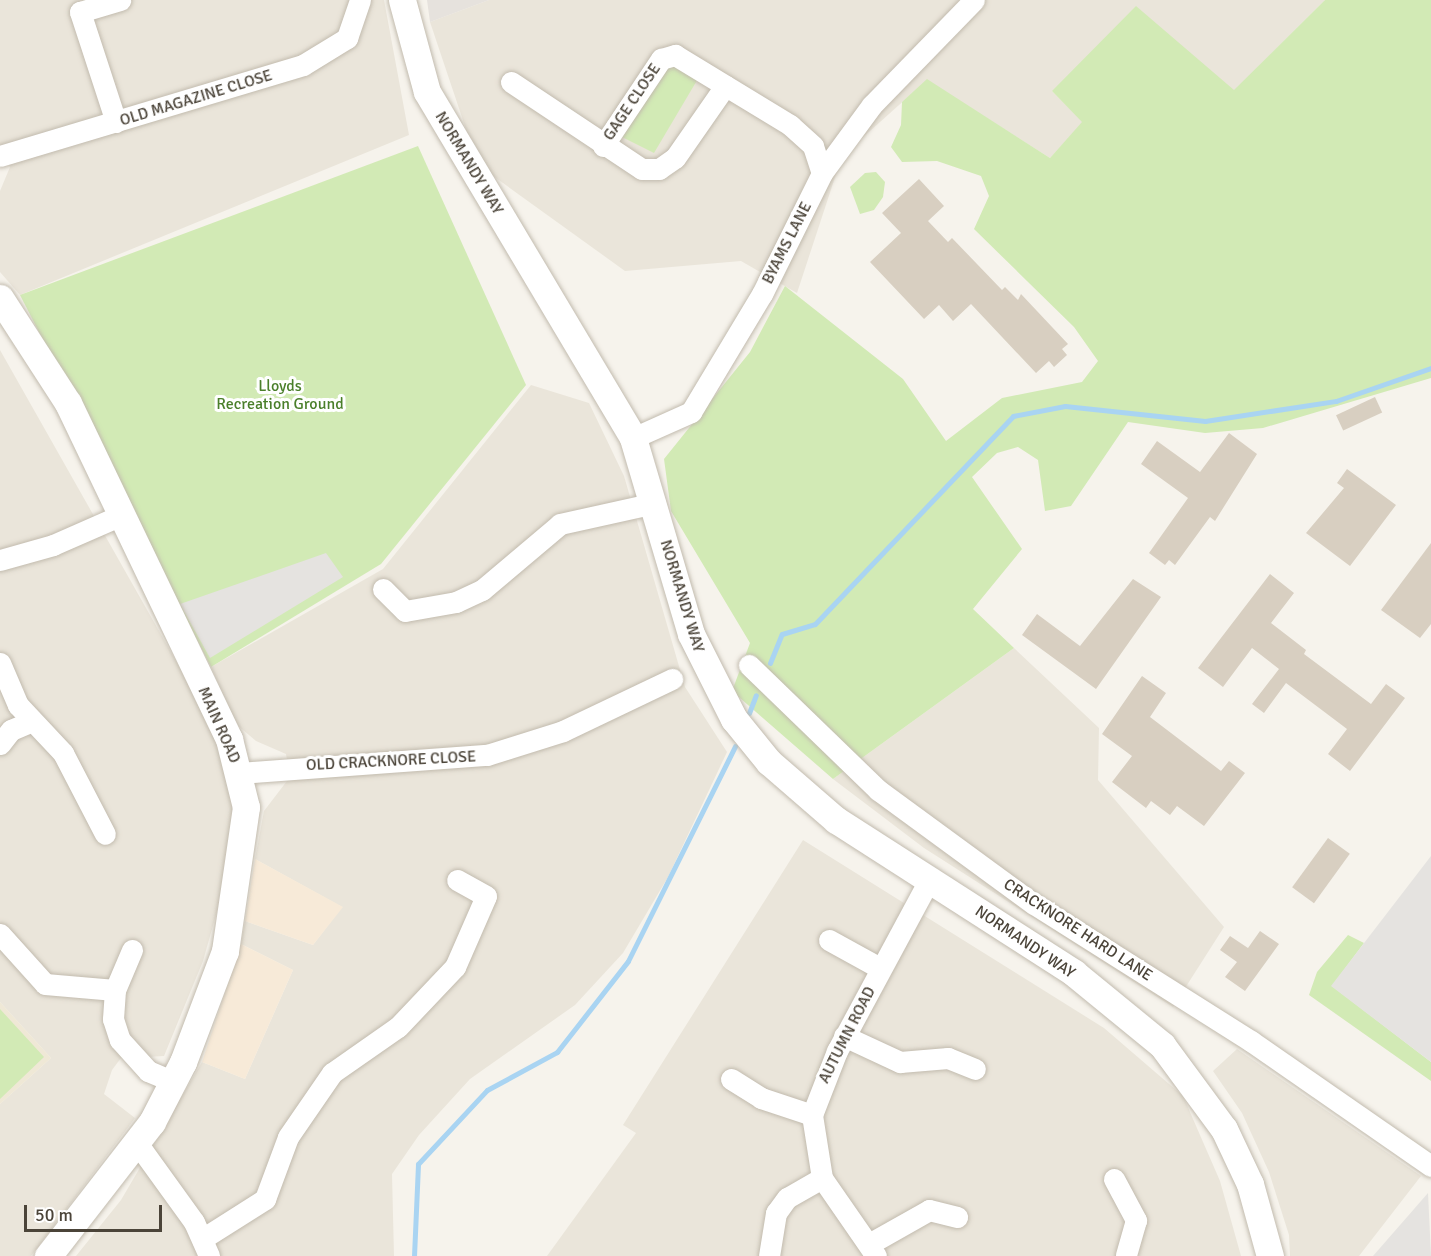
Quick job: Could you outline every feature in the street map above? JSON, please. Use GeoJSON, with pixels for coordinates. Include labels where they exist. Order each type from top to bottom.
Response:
{"type":"FeatureCollection","features":[{"type":"Feature","properties":{"kind":"street"},"geometry":{"type":"LineString","coordinates":[[116,122],[80,12],[120,0]]}},
{"type":"Feature","properties":{"kind":"street","name":"OLD MAGAZINE CLOSE"},"geometry":{"type":"LineString","coordinates":[[0,156],[116,122],[321,56],[353,30],[360,0]]}},
{"type":"Feature","properties":{"kind":"street","name":"NORMANDY WAY"},"geometry":{"type":"LineString","coordinates":[[402,0],[428,92],[633,438],[655,503],[698,654],[741,728],[812,801],[929,880],[1074,973],[1162,1045],[1224,1129],[1250,1184],[1270,1256]]}},
{"type":"Feature","properties":{"kind":"street","name":"BYAMS LANE"},"geometry":{"type":"LineString","coordinates":[[633,438],[691,412],[762,294],[822,173],[872,105],[974,0]]}},
{"type":"Feature","properties":{"kind":"street","name":"GAGE CLOSE"},"geometry":{"type":"LineString","coordinates":[[603,146],[661,59],[675,55],[805,139],[822,173]]}},
{"type":"Feature","properties":{"kind":"street","name":"GAGE CLOSE"},"geometry":{"type":"LineString","coordinates":[[511,82],[603,146],[642,169],[659,169],[675,158],[725,86]]}},
{"type":"Feature","properties":{"kind":"street","name":"MAIN ROAD"},"geometry":{"type":"LineString","coordinates":[[0,298],[56,381],[119,516],[221,721],[240,773],[246,824],[231,927],[209,1000],[174,1082],[137,1143],[48,1256]]}},
{"type":"Feature","properties":{"kind":"street"},"geometry":{"type":"LineString","coordinates":[[383,589],[405,611],[456,602],[482,591],[560,524],[655,503]]}},
{"type":"Feature","properties":{"kind":"street"},"geometry":{"type":"LineString","coordinates":[[0,560],[53,545],[119,516]]}},
{"type":"Feature","properties":{"kind":"street"},"geometry":{"type":"LineString","coordinates":[[0,663],[30,722],[63,753],[105,834]]}},
{"type":"Feature","properties":{"kind":"street","name":"CRACKNORE HARD LANE"},"geometry":{"type":"LineString","coordinates":[[749,665],[878,790],[1034,904],[1251,1041],[1431,1166]]}},
{"type":"Feature","properties":{"kind":"street","name":"OLD CRACKNORE CLOSE"},"geometry":{"type":"LineString","coordinates":[[240,773],[487,755],[563,731],[672,679]]}},
{"type":"Feature","properties":{"kind":"street"},"geometry":{"type":"LineString","coordinates":[[0,744],[11,730],[30,722]]}},
{"type":"Feature","properties":{"kind":"street"},"geometry":{"type":"LineString","coordinates":[[137,1143],[205,1247],[265,1199],[288,1137],[332,1073],[398,1027],[455,967],[486,896],[457,880]]}},
{"type":"Feature","properties":{"kind":"street","name":"AUTUMN ROAD"},"geometry":{"type":"LineString","coordinates":[[812,1115],[844,1036],[929,880]]}},
{"type":"Feature","properties":{"kind":"street"},"geometry":{"type":"LineString","coordinates":[[0,934],[45,984],[115,990]]}},
{"type":"Feature","properties":{"kind":"street"},"geometry":{"type":"LineString","coordinates":[[829,940],[880,968]]}},
{"type":"Feature","properties":{"kind":"street"},"geometry":{"type":"LineString","coordinates":[[132,950],[115,990],[113,1019],[120,1040],[148,1071],[174,1082]]}},
{"type":"Feature","properties":{"kind":"street"},"geometry":{"type":"LineString","coordinates":[[844,1036],[900,1062],[948,1058],[975,1069]]}},
{"type":"Feature","properties":{"kind":"street"},"geometry":{"type":"LineString","coordinates":[[731,1079],[760,1098],[812,1115],[822,1178],[873,1250],[928,1210],[957,1217]]}},
{"type":"Feature","properties":{"kind":"street"},"geometry":{"type":"LineString","coordinates":[[769,1256],[776,1214],[787,1198],[822,1178]]}},
{"type":"Feature","properties":{"kind":"street"},"geometry":{"type":"LineString","coordinates":[[1114,1179],[1136,1221],[1126,1256]]}},
{"type":"Feature","properties":{"kind":"shaded area"},"geometry":{"type":"Polygon","coordinates":[[[0,0],[384,0],[409,135],[20,295],[0,272],[0,191],[10,167],[0,146],[0,0]]]}},
{"type":"Feature","properties":{"kind":"shaded area"},"geometry":{"type":"Polygon","coordinates":[[[427,0],[489,0],[430,22],[427,0]]]}},
{"type":"Feature","properties":{"kind":"shaded area"},"geometry":{"type":"Polygon","coordinates":[[[489,0],[1325,0],[1234,91],[1052,91],[1083,122],[1050,158],[927,80],[842,156],[797,293],[741,261],[625,271],[478,165],[430,22],[489,0]]]}},
{"type":"Feature","properties":{"kind":"shaded area"},"geometry":{"type":"Polygon","coordinates":[[[0,350],[206,714],[223,753],[235,823],[227,876],[203,961],[164,1056],[145,1057],[130,1046],[112,1070],[104,1094],[135,1118],[31,1256],[0,1256],[0,1104],[51,1058],[0,1002],[0,350]]]}},
{"type":"Feature","properties":{"kind":"shaded area"},"geometry":{"type":"Polygon","coordinates":[[[531,385],[589,403],[624,476],[685,687],[727,752],[668,877],[623,953],[575,1005],[470,1079],[419,1135],[392,1174],[394,1256],[76,1256],[121,1200],[202,1062],[245,1079],[293,970],[241,944],[245,921],[313,945],[342,907],[255,859],[264,811],[290,777],[286,754],[256,741],[236,724],[211,667],[383,569],[531,385]]]}},
{"type":"Feature","properties":{"kind":"shaded area"},"geometry":{"type":"Polygon","coordinates":[[[326,553],[343,577],[210,658],[180,604],[326,553]]]}},
{"type":"Feature","properties":{"kind":"shaded area"},"geometry":{"type":"Polygon","coordinates":[[[1014,648],[1099,728],[1098,780],[1224,927],[1173,1007],[924,848],[833,779],[1014,648]]]}},
{"type":"Feature","properties":{"kind":"shaded area"},"geometry":{"type":"Polygon","coordinates":[[[803,840],[1104,1028],[1183,1096],[1220,1181],[1241,1256],[547,1256],[636,1133],[623,1125],[803,840]]]}},
{"type":"Feature","properties":{"kind":"shaded area"},"geometry":{"type":"Polygon","coordinates":[[[1431,856],[1431,1062],[1331,986],[1431,856]]]}},
{"type":"Feature","properties":{"kind":"shaded area"},"geometry":{"type":"Polygon","coordinates":[[[255,859],[343,907],[313,945],[245,921],[255,859]]]}},
{"type":"Feature","properties":{"kind":"shaded area"},"geometry":{"type":"Polygon","coordinates":[[[241,944],[293,970],[245,1079],[202,1062],[241,944]]]}},
{"type":"Feature","properties":{"kind":"shaded area"},"geometry":{"type":"Polygon","coordinates":[[[0,1002],[51,1058],[0,1104],[0,1002]]]}},
{"type":"Feature","properties":{"kind":"shaded area"},"geometry":{"type":"Polygon","coordinates":[[[1237,1049],[1421,1176],[1359,1256],[1290,1256],[1289,1235],[1269,1172],[1242,1113],[1213,1071],[1237,1049]]]}},
{"type":"Feature","properties":{"kind":"shaded area"},"geometry":{"type":"Polygon","coordinates":[[[1428,1193],[1431,1256],[1373,1256],[1428,1193]]]}},
{"type":"Feature","properties":{"kind":"green space"},"geometry":{"type":"Polygon","coordinates":[[[1325,0],[1431,0],[1431,378],[1263,428],[1205,433],[1128,422],[1071,506],[1045,511],[1038,460],[1018,447],[997,453],[972,477],[1022,549],[973,609],[1014,648],[833,779],[732,691],[750,643],[671,511],[664,459],[750,352],[785,286],[903,379],[946,441],[1002,398],[1082,382],[1098,361],[1074,327],[974,229],[989,196],[981,176],[937,161],[902,162],[891,147],[901,125],[902,102],[927,79],[1050,158],[1082,122],[1052,91],[1136,6],[1234,90],[1325,0]]]}},
{"type":"Feature","properties":{"kind":"green space"},"geometry":{"type":"Polygon","coordinates":[[[669,64],[699,77],[654,153],[622,137],[669,64]]]}},
{"type":"Feature","properties":{"kind":"green space","name":"Lloyds Recreation Ground"},"geometry":{"type":"Polygon","coordinates":[[[418,146],[526,385],[381,564],[211,667],[20,295],[418,146]]]}},
{"type":"Feature","properties":{"kind":"green space"},"geometry":{"type":"Polygon","coordinates":[[[876,172],[885,182],[883,197],[874,210],[860,214],[850,187],[865,173],[876,172]]]}},
{"type":"Feature","properties":{"kind":"green space"},"geometry":{"type":"Polygon","coordinates":[[[1348,935],[1364,943],[1332,986],[1431,1062],[1431,1081],[1309,995],[1317,972],[1348,935]]]}},
{"type":"Feature","properties":{"kind":"green space"},"geometry":{"type":"Polygon","coordinates":[[[0,1009],[44,1057],[0,1099],[0,1009]]]}},
{"type":"Feature","properties":{"kind":"building"},"geometry":{"type":"Polygon","coordinates":[[[919,179],[944,206],[928,221],[948,242],[952,238],[1002,290],[1005,287],[1018,300],[1021,294],[1068,344],[1062,349],[1067,355],[1054,367],[1049,361],[1036,373],[971,304],[953,321],[939,305],[924,319],[870,262],[901,233],[882,213],[919,179]]]}},
{"type":"Feature","properties":{"kind":"building"},"geometry":{"type":"Polygon","coordinates":[[[1375,397],[1382,412],[1343,431],[1336,415],[1375,397]]]}},
{"type":"Feature","properties":{"kind":"building"},"geometry":{"type":"Polygon","coordinates":[[[1229,433],[1257,454],[1215,521],[1210,517],[1175,565],[1169,560],[1165,565],[1149,553],[1188,498],[1141,464],[1157,441],[1200,472],[1229,433]]]}},
{"type":"Feature","properties":{"kind":"building"},"geometry":{"type":"Polygon","coordinates":[[[1347,469],[1396,505],[1350,566],[1306,533],[1344,488],[1337,483],[1347,469]]]}},
{"type":"Feature","properties":{"kind":"building"},"geometry":{"type":"Polygon","coordinates":[[[1431,543],[1431,624],[1420,638],[1381,610],[1431,543]]]}},
{"type":"Feature","properties":{"kind":"building"},"geometry":{"type":"Polygon","coordinates":[[[1270,574],[1294,593],[1271,623],[1306,650],[1304,654],[1371,704],[1386,684],[1405,698],[1350,771],[1328,754],[1347,729],[1286,683],[1264,713],[1252,704],[1279,669],[1252,648],[1223,687],[1198,668],[1270,574]]]}},
{"type":"Feature","properties":{"kind":"building"},"geometry":{"type":"Polygon","coordinates":[[[1133,579],[1161,597],[1096,689],[1022,635],[1037,614],[1080,646],[1133,579]]]}},
{"type":"Feature","properties":{"kind":"building"},"geometry":{"type":"Polygon","coordinates":[[[1142,676],[1166,693],[1150,717],[1221,771],[1229,761],[1245,773],[1204,826],[1177,806],[1170,815],[1151,801],[1146,808],[1112,782],[1132,756],[1102,734],[1142,676]]]}},
{"type":"Feature","properties":{"kind":"building"},"geometry":{"type":"Polygon","coordinates":[[[1328,838],[1350,854],[1314,903],[1292,887],[1328,838]]]}},
{"type":"Feature","properties":{"kind":"building"},"geometry":{"type":"Polygon","coordinates":[[[1260,931],[1279,944],[1245,991],[1225,977],[1237,962],[1220,950],[1230,936],[1248,948],[1260,931]]]}},
{"type":"Feature","properties":{"kind":"waterway"},"geometry":{"type":"LineString","coordinates":[[770,663],[782,634],[815,624],[1013,416],[1065,406],[1205,421],[1336,401],[1431,368]]}},
{"type":"Feature","properties":{"kind":"waterway"},"geometry":{"type":"LineString","coordinates":[[749,713],[756,695]]}},
{"type":"Feature","properties":{"kind":"waterway"},"geometry":{"type":"LineString","coordinates":[[414,1256],[418,1164],[487,1090],[557,1052],[628,961],[735,746]]}}]}
